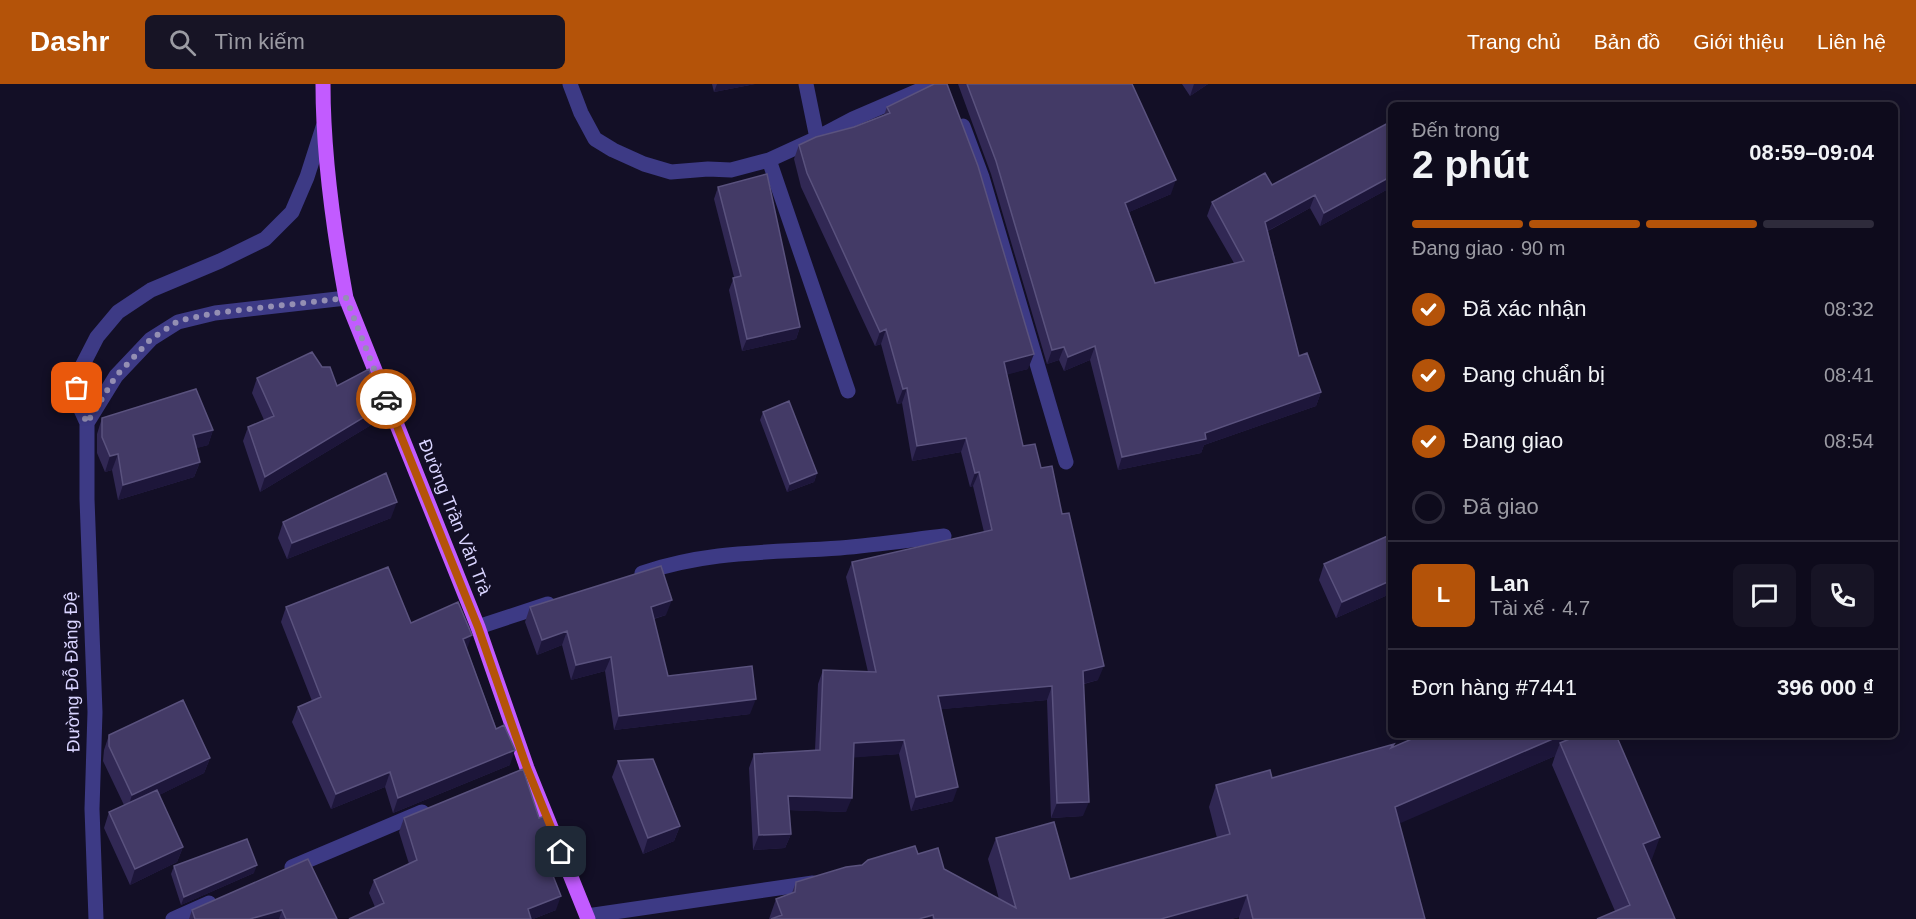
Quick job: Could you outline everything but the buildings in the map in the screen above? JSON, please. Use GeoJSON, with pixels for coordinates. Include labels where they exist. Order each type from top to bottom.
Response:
{"type":"FeatureCollection","features":[{"type":"Feature","properties":{"kind":"main road","name":"Đường Trần Văn Trà"},"geometry":{"type":"LineString","coordinates":[[322,84],[323,126],[336,241],[346,298],[478,627],[521,770],[588,917]]}},
{"type":"Feature","properties":{"kind":"street"},"geometry":{"type":"LineString","coordinates":[[570,84],[581,113],[595,139],[644,164],[671,172],[731,170],[769,160],[853,119],[934,84]]}},
{"type":"Feature","properties":{"kind":"street"},"geometry":{"type":"LineString","coordinates":[[806,84],[817,138]]}},
{"type":"Feature","properties":{"kind":"street"},"geometry":{"type":"LineString","coordinates":[[958,115],[982,177],[1066,462]]}},
{"type":"Feature","properties":{"kind":"street","name":"Đường Đỗ Đăng Đệ"},"geometry":{"type":"LineString","coordinates":[[96,919],[92,809],[94,712],[87,498],[87,423],[77,401],[78,374],[97,337],[118,312],[151,290],[265,239],[292,212],[308,177],[323,126]]}},
{"type":"Feature","properties":{"kind":"street"},"geometry":{"type":"LineString","coordinates":[[769,160],[848,391]]}},
{"type":"Feature","properties":{"kind":"street"},"geometry":{"type":"LineString","coordinates":[[87,423],[116,376],[151,339],[178,321],[215,313],[346,298]]}},
{"type":"Feature","properties":{"kind":"street"},"geometry":{"type":"LineString","coordinates":[[631,577],[674,563],[709,556],[840,548],[944,536]]}},
{"type":"Feature","properties":{"kind":"street"},"geometry":{"type":"LineString","coordinates":[[478,627],[565,598]]}},
{"type":"Feature","properties":{"kind":"street"},"geometry":{"type":"LineString","coordinates":[[280,873],[440,804]]}},
{"type":"Feature","properties":{"kind":"street"},"geometry":{"type":"LineString","coordinates":[[588,917],[829,880]]}},
{"type":"Feature","properties":{"kind":"street"},"geometry":{"type":"LineString","coordinates":[[173,919],[226,896]]}},
{"type":"Feature","properties":{"kind":"way so far"},"geometry":{"type":"LineString","coordinates":[[77,388],[77,401],[87,423],[116,376],[151,339],[178,321],[258,307],[346,298],[386,399]]}},
{"type":"Feature","properties":{"kind":"route"},"geometry":{"type":"LineString","coordinates":[[386,399],[478,627],[527,768],[561,852]]}}]}
